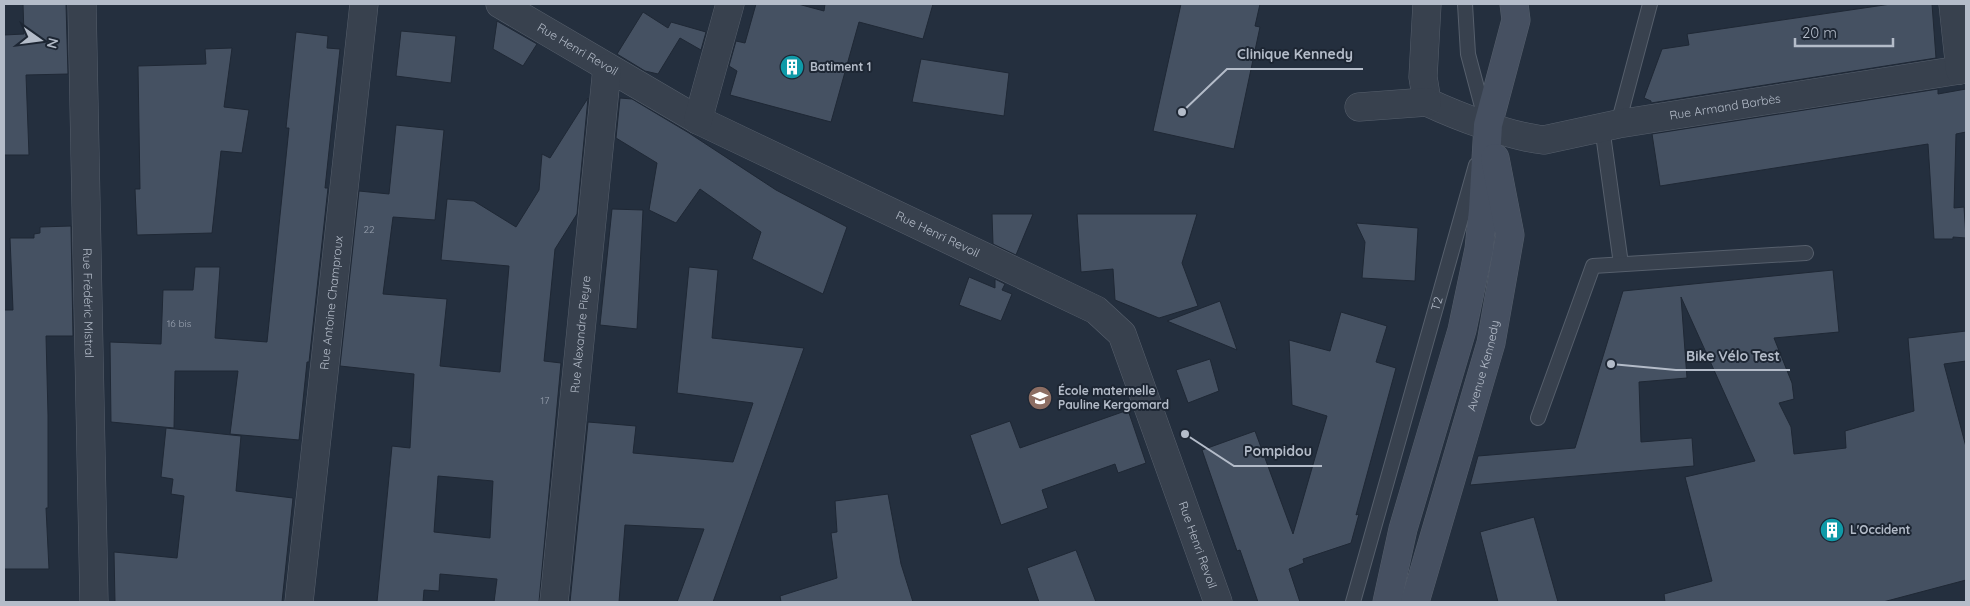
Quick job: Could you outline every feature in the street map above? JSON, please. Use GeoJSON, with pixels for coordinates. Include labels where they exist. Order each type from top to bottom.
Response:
{"type":"FeatureCollection","features":[{"type":"Feature","properties":{"kind":"main road","name":"Avenue Kennedy"},"geometry":{"type":"LineString","coordinates":[[1387,602],[1403,529],[1462,330],[1479,249],[1488,125],[1516,20],[1514,4]]}},
{"type":"Feature","properties":{"kind":"main road","name":"Avenue Kennedy"},"geometry":{"type":"LineString","coordinates":[[1415,602],[1491,343],[1510,235],[1488,125]]}},
{"type":"Feature","properties":{"kind":"street","name":"Rue Frédéric Mistral"},"geometry":{"type":"LineString","coordinates":[[82,4],[94,602]]}},
{"type":"Feature","properties":{"kind":"street","name":"Rue Antoine Champroux"},"geometry":{"type":"LineString","coordinates":[[299,602],[364,4]]}},
{"type":"Feature","properties":{"kind":"street","name":"Rue Henri Revoil"},"geometry":{"type":"LineString","coordinates":[[500,4],[606,68],[698,120],[1087,306],[1102,316],[1122,334],[1218,602]]}},
{"type":"Feature","properties":{"kind":"street"},"geometry":{"type":"LineString","coordinates":[[698,120],[730,4]]}},
{"type":"Feature","properties":{"kind":"street"},"geometry":{"type":"LineString","coordinates":[[1359,107],[1427,102],[1423,77],[1427,4]]}},
{"type":"Feature","properties":{"kind":"street"},"geometry":{"type":"LineString","coordinates":[[1954,4],[1963,69]]}},
{"type":"Feature","properties":{"kind":"street","name":"Rue Alexandre Pieyre"},"geometry":{"type":"LineString","coordinates":[[554,602],[606,68]]}},
{"type":"Feature","properties":{"kind":"street","name":"Rue Armand Barbès"},"geometry":{"type":"LineString","coordinates":[[1427,102],[1488,125],[1534,139],[1544,140],[1610,125],[1963,69]]}},
{"type":"Feature","properties":{"kind":"lane"},"geometry":{"type":"LineString","coordinates":[[1465,4],[1468,54],[1488,125]]}},
{"type":"Feature","properties":{"kind":"lane"},"geometry":{"type":"LineString","coordinates":[[1621,264],[1610,125],[1650,4]]}},
{"type":"Feature","properties":{"kind":"lane","name":"T2"},"geometry":{"type":"LineString","coordinates":[[1353,602],[1488,125]]}},
{"type":"Feature","properties":{"kind":"lane"},"geometry":{"type":"LineString","coordinates":[[1538,418],[1593,266],[1806,253]]}},
{"type":"Feature","properties":{"kind":"building"},"geometry":{"type":"Polygon","coordinates":[[[23,4],[66,4],[68,74],[26,75],[29,155],[4,155],[4,35],[24,34],[23,4]]]}},
{"type":"Feature","properties":{"kind":"building","name":"Batiment 1"},"geometry":{"type":"Polygon","coordinates":[[[756,4],[798,4],[824,11],[825,4],[933,4],[923,39],[859,22],[831,122],[730,95],[737,71],[729,66],[736,41],[745,43],[756,4]]]}},
{"type":"Feature","properties":{"kind":"building"},"geometry":{"type":"Polygon","coordinates":[[[1181,4],[1260,4],[1255,26],[1260,27],[1234,149],[1153,131],[1181,4]]]}},
{"type":"Feature","properties":{"kind":"building"},"geometry":{"type":"Polygon","coordinates":[[[1891,4],[1932,4],[1936,58],[1651,103],[1651,101],[1644,98],[1662,49],[1689,45],[1687,34],[1891,4]]]}},
{"type":"Feature","properties":{"kind":"building"},"geometry":{"type":"Polygon","coordinates":[[[643,12],[668,28],[671,22],[706,32],[701,50],[680,38],[658,74],[645,71],[617,54],[643,12]]]}},
{"type":"Feature","properties":{"kind":"building"},"geometry":{"type":"Polygon","coordinates":[[[497,21],[537,44],[523,66],[493,49],[497,21]]]}},
{"type":"Feature","properties":{"kind":"building"},"geometry":{"type":"Polygon","coordinates":[[[401,31],[456,36],[451,83],[396,76],[401,31]]]}},
{"type":"Feature","properties":{"kind":"building"},"geometry":{"type":"Polygon","coordinates":[[[296,32],[328,36],[327,48],[340,49],[325,188],[328,188],[299,440],[230,434],[238,371],[175,371],[174,428],[111,422],[110,342],[161,344],[163,290],[193,290],[195,267],[220,267],[215,338],[267,342],[289,128],[286,128],[296,32]]]}},
{"type":"Feature","properties":{"kind":"building"},"geometry":{"type":"Polygon","coordinates":[[[232,48],[224,107],[249,110],[242,153],[221,151],[212,233],[137,235],[135,189],[140,189],[138,66],[206,64],[205,49],[232,48]]]}},
{"type":"Feature","properties":{"kind":"building"},"geometry":{"type":"Polygon","coordinates":[[[921,59],[1009,73],[1004,116],[912,102],[921,59]]]}},
{"type":"Feature","properties":{"kind":"building"},"geometry":{"type":"Polygon","coordinates":[[[1938,89],[1938,94],[1966,89],[1966,132],[1956,134],[1954,208],[1964,207],[1966,238],[1934,239],[1928,144],[1660,186],[1652,134],[1938,89]]]}},
{"type":"Feature","properties":{"kind":"building"},"geometry":{"type":"Polygon","coordinates":[[[588,98],[577,214],[555,249],[544,361],[561,363],[539,602],[494,602],[497,579],[440,574],[439,591],[424,590],[423,602],[377,602],[392,446],[410,448],[414,374],[340,366],[359,191],[389,194],[396,125],[444,130],[435,220],[393,217],[383,294],[447,299],[440,366],[500,372],[509,266],[441,260],[447,199],[474,201],[516,227],[539,190],[542,154],[550,158],[588,98]],[[438,476],[434,532],[490,538],[493,481],[438,476]]]}},
{"type":"Feature","properties":{"kind":"building"},"geometry":{"type":"Polygon","coordinates":[[[620,98],[632,99],[689,133],[776,190],[847,227],[823,294],[752,259],[761,232],[700,189],[676,223],[649,210],[657,163],[616,138],[620,98]]]}},
{"type":"Feature","properties":{"kind":"building"},"geometry":{"type":"Polygon","coordinates":[[[612,209],[643,210],[637,329],[600,325],[612,209]]]}},
{"type":"Feature","properties":{"kind":"building"},"geometry":{"type":"Polygon","coordinates":[[[992,214],[1033,214],[1016,255],[993,244],[992,214]]]}},
{"type":"Feature","properties":{"kind":"building"},"geometry":{"type":"Polygon","coordinates":[[[1077,214],[1197,214],[1182,263],[1198,306],[1159,318],[1115,300],[1113,269],[1081,272],[1077,214]]]}},
{"type":"Feature","properties":{"kind":"building"},"geometry":{"type":"Polygon","coordinates":[[[1356,223],[1418,228],[1415,281],[1362,278],[1365,242],[1356,223]]]}},
{"type":"Feature","properties":{"kind":"building"},"geometry":{"type":"Polygon","coordinates":[[[71,226],[73,336],[46,336],[48,508],[46,508],[49,569],[4,569],[4,310],[13,310],[10,238],[34,238],[34,234],[40,233],[40,227],[71,226]]]}},
{"type":"Feature","properties":{"kind":"building"},"geometry":{"type":"Polygon","coordinates":[[[689,267],[718,270],[712,338],[804,348],[713,602],[677,602],[704,529],[625,525],[619,602],[570,602],[588,422],[636,426],[633,453],[733,462],[753,403],[677,393],[689,267]]]}},
{"type":"Feature","properties":{"kind":"building"},"geometry":{"type":"Polygon","coordinates":[[[1833,270],[1839,332],[1774,338],[1792,383],[1794,399],[1779,403],[1791,427],[1794,454],[1846,448],[1845,431],[1914,411],[1908,338],[1966,331],[1966,361],[1944,364],[1966,447],[1966,580],[1883,602],[1665,602],[1664,594],[1712,581],[1685,477],[1755,461],[1681,297],[1687,378],[1639,382],[1641,442],[1692,438],[1694,466],[1470,485],[1478,456],[1575,448],[1623,291],[1833,270]]]}},
{"type":"Feature","properties":{"kind":"building"},"geometry":{"type":"Polygon","coordinates":[[[969,277],[995,288],[995,279],[1005,284],[1002,290],[1012,294],[1001,321],[959,305],[969,277]]]}},
{"type":"Feature","properties":{"kind":"building"},"geometry":{"type":"Polygon","coordinates":[[[1220,301],[1237,350],[1167,321],[1220,301]]]}},
{"type":"Feature","properties":{"kind":"building"},"geometry":{"type":"Polygon","coordinates":[[[1341,312],[1387,326],[1376,362],[1396,368],[1356,515],[1359,514],[1351,543],[1303,559],[1304,563],[1289,569],[1300,602],[1258,602],[1240,550],[1237,551],[1202,450],[1255,431],[1293,534],[1327,416],[1292,405],[1289,340],[1330,351],[1341,312]]]}},
{"type":"Feature","properties":{"kind":"building"},"geometry":{"type":"Polygon","coordinates":[[[1210,359],[1219,391],[1188,403],[1176,370],[1210,359]]]}},
{"type":"Feature","properties":{"kind":"building"},"geometry":{"type":"Polygon","coordinates":[[[1128,410],[1146,463],[1118,473],[1115,464],[1042,490],[1048,508],[1001,525],[970,435],[1010,421],[1020,448],[1128,410]]]}},
{"type":"Feature","properties":{"kind":"building"},"geometry":{"type":"Polygon","coordinates":[[[166,428],[241,436],[236,491],[293,498],[282,602],[115,602],[114,552],[177,558],[184,496],[171,494],[173,479],[161,477],[166,428]]]}},
{"type":"Feature","properties":{"kind":"building"},"geometry":{"type":"Polygon","coordinates":[[[888,494],[901,564],[913,602],[781,602],[780,596],[837,578],[831,533],[837,532],[835,501],[888,494]]]}},
{"type":"Feature","properties":{"kind":"building"},"geometry":{"type":"Polygon","coordinates":[[[1534,517],[1558,602],[1498,602],[1480,532],[1534,517]]]}},
{"type":"Feature","properties":{"kind":"building"},"geometry":{"type":"Polygon","coordinates":[[[1076,550],[1096,602],[1039,602],[1027,568],[1076,550]]]}},
{"type":"Feature","properties":{"kind":"place","name":"Batiment 1"},"geometry":{"type":"Point","coordinates":[792,67]}},
{"type":"Feature","properties":{"kind":"place","name":"Clinique Kennedy"},"geometry":{"type":"Point","coordinates":[1182,112]}},
{"type":"Feature","properties":{"kind":"place","name":"Bike Vélo Test"},"geometry":{"type":"Point","coordinates":[1611,364]}},
{"type":"Feature","properties":{"kind":"place","name":"École maternelle Pauline Kergomard"},"geometry":{"type":"Point","coordinates":[1040,398]}},
{"type":"Feature","properties":{"kind":"place","name":"Pompidou"},"geometry":{"type":"Point","coordinates":[1185,434]}},
{"type":"Feature","properties":{"kind":"place","name":"L'Occident"},"geometry":{"type":"Point","coordinates":[1832,530]}}]}
